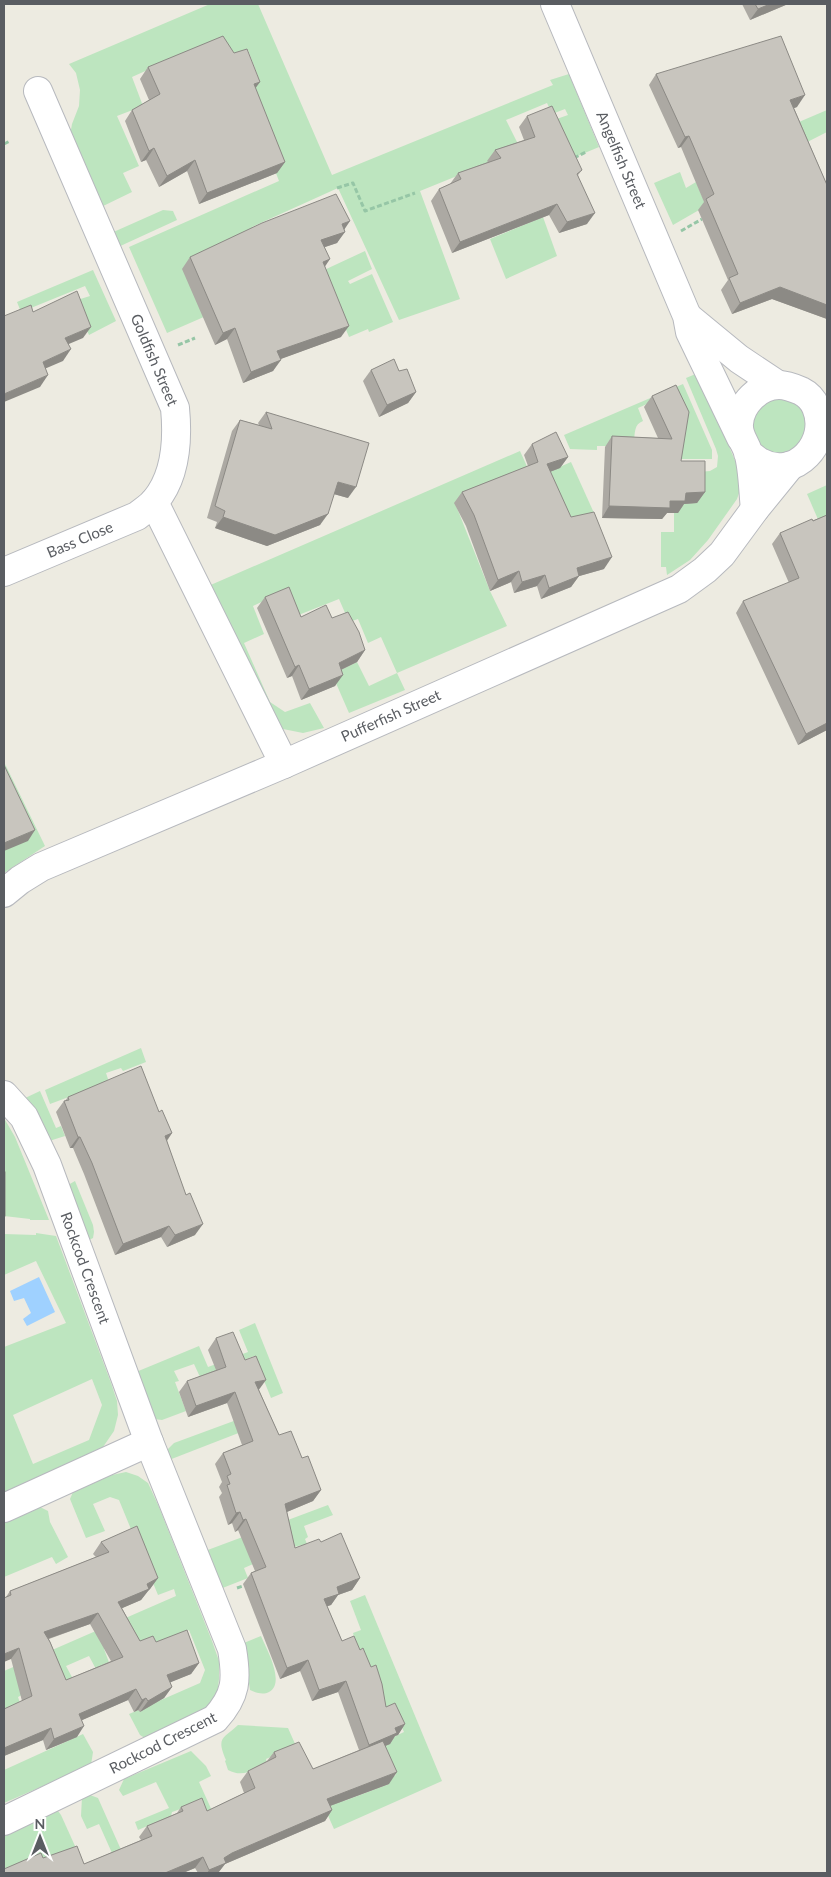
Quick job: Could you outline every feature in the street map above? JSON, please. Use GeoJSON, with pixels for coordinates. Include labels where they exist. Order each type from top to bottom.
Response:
{"type":"FeatureCollection","features":[{"type":"Feature","properties":{"kind":"street","name":"Angelfish Street"},"geometry":{"type":"LineString","coordinates":[[555,4],[687,316],[690,332],[744,445]]}},
{"type":"Feature","properties":{"kind":"street","name":"Goldfish Street"},"geometry":{"type":"LineString","coordinates":[[38,91],[175,408],[177,424],[176,442],[171,472],[165,486],[154,502]]}},
{"type":"Feature","properties":{"kind":"street","name":"Angelfish Street"},"geometry":{"type":"LineString","coordinates":[[687,316],[739,359],[778,385]]}},
{"type":"Feature","properties":{"kind":"street"},"geometry":{"type":"LineString","coordinates":[[755,509],[739,424],[742,409],[751,397],[764,389],[778,385]]}},
{"type":"Feature","properties":{"kind":"street","name":"Pufferfish Street"},"geometry":{"type":"LineString","coordinates":[[4,893],[41,867],[284,764],[679,589],[705,570],[722,554],[755,509],[807,461],[820,440],[822,427],[820,403],[804,392],[792,387],[778,385]]}},
{"type":"Feature","properties":{"kind":"street"},"geometry":{"type":"LineString","coordinates":[[744,445],[760,462],[775,467],[807,461]]}},
{"type":"Feature","properties":{"kind":"street","name":"Bass Close"},"geometry":{"type":"LineString","coordinates":[[4,572],[137,516],[154,502]]}},
{"type":"Feature","properties":{"kind":"street"},"geometry":{"type":"LineString","coordinates":[[154,502],[284,764]]}},
{"type":"Feature","properties":{"kind":"street","name":"Rockcod Crescent"},"geometry":{"type":"LineString","coordinates":[[4,1821],[216,1719],[228,1706],[235,1688],[236,1669],[232,1649],[149,1442],[47,1166],[24,1117],[6,1099]]}},
{"type":"Feature","properties":{"kind":"street"},"geometry":{"type":"LineString","coordinates":[[4,1508],[149,1442]]}},
{"type":"Feature","properties":{"kind":"path"},"geometry":{"type":"LineString","coordinates":[[4,144],[10,141]]}},
{"type":"Feature","properties":{"kind":"path"},"geometry":{"type":"LineString","coordinates":[[568,160],[592,150]]}},
{"type":"Feature","properties":{"kind":"path"},"geometry":{"type":"LineString","coordinates":[[337,188],[354,183],[366,211],[415,193]]}},
{"type":"Feature","properties":{"kind":"path"},"geometry":{"type":"LineString","coordinates":[[676,233],[702,219]]}},
{"type":"Feature","properties":{"kind":"green space"},"geometry":{"type":"Polygon","coordinates":[[[210,4],[258,4],[332,175],[553,85],[550,80],[569,74],[599,147],[568,160],[551,121],[568,115],[565,109],[552,114],[547,103],[506,120],[521,150],[420,191],[460,299],[399,320],[338,188],[252,227],[259,244],[213,313],[167,333],[129,247],[279,181],[246,95],[259,79],[248,50],[228,57],[219,38],[132,77],[143,106],[117,116],[139,166],[123,173],[132,192],[97,209],[69,141],[72,124],[79,106],[80,90],[76,73],[69,64],[210,4]]]}},
{"type":"Feature","properties":{"kind":"green space"},"geometry":{"type":"Polygon","coordinates":[[[827,110],[827,132],[756,168],[717,157],[827,110]]]}},
{"type":"Feature","properties":{"kind":"green space"},"geometry":{"type":"Polygon","coordinates":[[[680,172],[686,188],[696,182],[706,206],[673,225],[654,183],[680,172]]]}},
{"type":"Feature","properties":{"kind":"green space"},"geometry":{"type":"Polygon","coordinates":[[[163,210],[173,211],[177,220],[116,248],[109,234],[163,210]]]}},
{"type":"Feature","properties":{"kind":"green space"},"geometry":{"type":"Polygon","coordinates":[[[543,217],[557,256],[506,279],[490,239],[543,217]]]}},
{"type":"Feature","properties":{"kind":"green space"},"geometry":{"type":"Polygon","coordinates":[[[365,251],[372,269],[348,281],[350,284],[372,274],[393,322],[369,332],[368,329],[349,337],[322,271],[365,251]]]}},
{"type":"Feature","properties":{"kind":"green space"},"geometry":{"type":"Polygon","coordinates":[[[93,270],[116,321],[89,335],[74,301],[90,296],[85,286],[21,312],[17,302],[93,270]]]}},
{"type":"Feature","properties":{"kind":"green space"},"geometry":{"type":"Polygon","coordinates":[[[698,373],[739,470],[742,484],[737,499],[708,540],[690,560],[667,575],[666,567],[661,567],[661,532],[674,532],[674,513],[678,512],[698,472],[710,471],[717,467],[718,456],[716,449],[686,378],[698,373]]]}},
{"type":"Feature","properties":{"kind":"green space"},"geometry":{"type":"Polygon","coordinates":[[[683,384],[712,450],[712,459],[675,459],[669,394],[638,408],[643,421],[636,427],[634,441],[625,446],[597,446],[597,450],[570,449],[564,435],[683,384]]]}},
{"type":"Feature","properties":{"kind":"green space"},"geometry":{"type":"Polygon","coordinates":[[[782,397],[798,405],[806,417],[806,441],[783,456],[763,451],[755,443],[751,435],[751,426],[757,410],[772,399],[782,397]]]}},
{"type":"Feature","properties":{"kind":"green space"},"geometry":{"type":"Polygon","coordinates":[[[520,451],[530,473],[455,503],[490,591],[507,626],[397,673],[381,637],[368,643],[358,619],[349,622],[339,599],[296,616],[285,591],[253,606],[264,634],[244,643],[270,702],[285,712],[310,703],[324,728],[303,733],[283,729],[264,714],[206,587],[520,451]]]}},
{"type":"Feature","properties":{"kind":"green space"},"geometry":{"type":"Polygon","coordinates":[[[571,462],[594,513],[563,528],[539,476],[571,462]]]}},
{"type":"Feature","properties":{"kind":"green space"},"geometry":{"type":"Polygon","coordinates":[[[827,485],[827,540],[807,494],[827,485]]]}},
{"type":"Feature","properties":{"kind":"green space"},"geometry":{"type":"Polygon","coordinates":[[[357,662],[369,686],[397,673],[405,690],[349,713],[332,674],[357,662]]]}},
{"type":"Feature","properties":{"kind":"green space"},"geometry":{"type":"Polygon","coordinates":[[[4,762],[45,846],[4,873],[4,762]]]}},
{"type":"Feature","properties":{"kind":"green space"},"geometry":{"type":"Polygon","coordinates":[[[141,1048],[146,1062],[123,1071],[121,1068],[106,1073],[109,1082],[50,1104],[45,1090],[141,1048]]]}},
{"type":"Feature","properties":{"kind":"green space"},"geometry":{"type":"Polygon","coordinates":[[[40,1091],[56,1128],[61,1126],[65,1136],[46,1142],[23,1099],[40,1091]]]}},
{"type":"Feature","properties":{"kind":"green space"},"geometry":{"type":"Polygon","coordinates":[[[4,1118],[15,1137],[49,1220],[30,1220],[4,1216],[4,1118]]]}},
{"type":"Feature","properties":{"kind":"green space"},"geometry":{"type":"Polygon","coordinates":[[[75,1181],[93,1225],[93,1238],[85,1242],[68,1185],[75,1181]]]}},
{"type":"Feature","properties":{"kind":"green space"},"geometry":{"type":"Polygon","coordinates":[[[36,1233],[56,1236],[111,1383],[117,1401],[118,1415],[114,1431],[103,1447],[4,1493],[4,1347],[66,1323],[36,1261],[4,1275],[4,1234],[36,1235],[36,1233]],[[92,1379],[13,1415],[33,1464],[89,1440],[102,1405],[92,1379]]]}},
{"type":"Feature","properties":{"kind":"green space"},"geometry":{"type":"Polygon","coordinates":[[[255,1323],[283,1393],[271,1398],[254,1356],[200,1377],[194,1364],[174,1371],[179,1381],[175,1382],[186,1411],[162,1420],[154,1419],[136,1372],[199,1346],[208,1367],[248,1352],[239,1330],[255,1323]]]}},
{"type":"Feature","properties":{"kind":"green space"},"geometry":{"type":"Polygon","coordinates":[[[250,1415],[254,1427],[169,1460],[166,1451],[174,1443],[250,1415]]]}},
{"type":"Feature","properties":{"kind":"green space"},"geometry":{"type":"Polygon","coordinates":[[[126,1472],[138,1476],[148,1483],[219,1661],[217,1696],[208,1708],[148,1740],[140,1735],[129,1714],[200,1683],[205,1670],[189,1630],[149,1647],[132,1647],[128,1638],[104,1649],[110,1665],[97,1671],[89,1656],[66,1666],[73,1679],[31,1690],[18,1697],[20,1703],[4,1710],[4,1671],[176,1596],[174,1589],[158,1595],[119,1500],[110,1497],[93,1504],[105,1531],[86,1538],[70,1499],[73,1492],[112,1475],[126,1472]]]}},
{"type":"Feature","properties":{"kind":"green space"},"geometry":{"type":"Polygon","coordinates":[[[328,1505],[333,1515],[304,1526],[308,1537],[305,1539],[307,1544],[293,1547],[244,1568],[248,1578],[220,1589],[205,1551],[328,1505]]]}},
{"type":"Feature","properties":{"kind":"green space"},"geometry":{"type":"Polygon","coordinates":[[[40,1507],[48,1511],[50,1522],[68,1557],[56,1564],[52,1557],[4,1577],[4,1522],[40,1507]]]}},
{"type":"Feature","properties":{"kind":"green space"},"geometry":{"type":"Polygon","coordinates":[[[365,1595],[442,1781],[334,1829],[313,1782],[344,1801],[389,1784],[387,1779],[396,1775],[382,1747],[387,1740],[404,1732],[395,1712],[378,1717],[353,1633],[361,1630],[350,1601],[365,1595]]]}},
{"type":"Feature","properties":{"kind":"green space"},"geometry":{"type":"Polygon","coordinates":[[[261,1636],[273,1665],[276,1681],[274,1688],[267,1693],[257,1693],[250,1690],[246,1662],[239,1645],[261,1636]]]}},
{"type":"Feature","properties":{"kind":"green space"},"geometry":{"type":"Polygon","coordinates":[[[238,1725],[288,1728],[296,1746],[266,1759],[267,1763],[252,1770],[243,1773],[233,1772],[228,1770],[221,1743],[225,1736],[238,1725]]]}},
{"type":"Feature","properties":{"kind":"green space"},"geometry":{"type":"Polygon","coordinates":[[[83,1734],[93,1752],[91,1765],[4,1803],[4,1770],[83,1734]]]}},
{"type":"Feature","properties":{"kind":"green space"},"geometry":{"type":"Polygon","coordinates":[[[191,1751],[206,1766],[211,1776],[199,1782],[213,1813],[205,1816],[198,1802],[172,1812],[171,1816],[138,1830],[135,1822],[169,1808],[156,1782],[123,1796],[119,1790],[124,1779],[191,1751]]]}},
{"type":"Feature","properties":{"kind":"green space"},"geometry":{"type":"Polygon","coordinates":[[[90,1795],[98,1798],[122,1852],[116,1862],[99,1824],[87,1829],[81,1816],[82,1797],[90,1795]]]}},
{"type":"Feature","properties":{"kind":"green space"},"geometry":{"type":"Polygon","coordinates":[[[55,1810],[61,1815],[75,1846],[73,1849],[6,1871],[4,1866],[4,1832],[55,1810]]]}},
{"type":"Feature","properties":{"kind":"water"},"geometry":{"type":"Polygon","coordinates":[[[39,1277],[55,1312],[27,1326],[23,1319],[31,1313],[24,1298],[14,1301],[10,1291],[39,1277]]]}},
{"type":"Feature","properties":{"kind":"building"},"geometry":{"type":"Polygon","coordinates":[[[755,4],[770,4],[758,9],[755,4]]]}},
{"type":"Feature","properties":{"kind":"building"},"geometry":{"type":"Polygon","coordinates":[[[223,36],[234,53],[247,49],[260,82],[254,84],[285,162],[207,193],[195,160],[167,176],[154,148],[149,151],[132,110],[160,94],[148,67],[223,36]]]}},
{"type":"Feature","properties":{"kind":"building"},"geometry":{"type":"Polygon","coordinates":[[[781,36],[805,95],[790,100],[827,185],[827,305],[780,287],[740,303],[729,278],[738,274],[706,199],[714,194],[689,136],[685,137],[656,74],[781,36]]]}},
{"type":"Feature","properties":{"kind":"building"},"geometry":{"type":"Polygon","coordinates":[[[552,106],[582,170],[577,174],[595,213],[567,222],[557,204],[460,242],[439,189],[461,179],[458,173],[501,158],[495,150],[535,137],[527,116],[552,106]]]}},
{"type":"Feature","properties":{"kind":"building"},"geometry":{"type":"Polygon","coordinates":[[[336,194],[350,221],[342,224],[345,232],[321,240],[330,259],[323,262],[349,326],[277,351],[281,360],[251,372],[235,328],[223,333],[190,257],[262,223],[336,194]]]}},
{"type":"Feature","properties":{"kind":"building"},"geometry":{"type":"Polygon","coordinates":[[[77,291],[91,327],[65,338],[71,349],[43,362],[48,375],[4,394],[4,316],[31,305],[33,312],[77,291]]]}},
{"type":"Feature","properties":{"kind":"building"},"geometry":{"type":"Polygon","coordinates":[[[394,359],[399,371],[407,369],[416,392],[387,405],[371,370],[394,359]]]}},
{"type":"Feature","properties":{"kind":"building"},"geometry":{"type":"Polygon","coordinates":[[[676,385],[689,412],[681,461],[705,461],[705,492],[686,493],[685,501],[670,501],[670,508],[609,506],[612,436],[672,439],[652,396],[676,385]]]}},
{"type":"Feature","properties":{"kind":"building"},"geometry":{"type":"Polygon","coordinates":[[[266,412],[369,443],[356,487],[338,482],[328,514],[275,535],[223,517],[225,511],[215,506],[240,420],[272,429],[266,412]]]}},
{"type":"Feature","properties":{"kind":"building"},"geometry":{"type":"Polygon","coordinates":[[[556,432],[568,457],[547,464],[571,517],[594,512],[612,557],[577,568],[579,576],[549,588],[545,575],[522,582],[519,571],[498,580],[474,515],[462,492],[538,462],[532,444],[556,432]]]}},
{"type":"Feature","properties":{"kind":"building"},"geometry":{"type":"Polygon","coordinates":[[[827,515],[827,723],[806,734],[743,601],[799,578],[780,533],[812,519],[813,521],[827,515]]]}},
{"type":"Feature","properties":{"kind":"building"},"geometry":{"type":"Polygon","coordinates":[[[289,587],[301,617],[326,605],[332,618],[348,612],[359,632],[365,650],[339,663],[343,675],[309,689],[299,665],[295,667],[265,597],[289,587]]]}},
{"type":"Feature","properties":{"kind":"building"},"geometry":{"type":"Polygon","coordinates":[[[4,765],[35,830],[4,843],[4,765]]]}},
{"type":"Feature","properties":{"kind":"building"},"geometry":{"type":"Polygon","coordinates":[[[141,1066],[159,1112],[162,1110],[172,1133],[165,1136],[186,1195],[190,1193],[203,1224],[175,1235],[169,1226],[123,1244],[92,1163],[80,1137],[78,1137],[64,1101],[69,1100],[68,1097],[141,1066]]]}},
{"type":"Feature","properties":{"kind":"building"},"geometry":{"type":"Polygon","coordinates":[[[5,1172],[5,1216],[4,1216],[5,1172]]]}},
{"type":"Feature","properties":{"kind":"building"},"geometry":{"type":"Polygon","coordinates":[[[233,1332],[245,1360],[256,1356],[266,1380],[255,1382],[279,1435],[291,1431],[302,1458],[308,1456],[321,1490],[285,1504],[295,1548],[319,1539],[321,1542],[341,1533],[360,1578],[337,1587],[339,1594],[324,1599],[342,1641],[354,1636],[360,1650],[363,1648],[371,1667],[376,1665],[386,1707],[395,1703],[405,1724],[395,1728],[397,1733],[369,1745],[346,1681],[319,1690],[308,1660],[287,1668],[251,1573],[266,1567],[246,1519],[243,1520],[240,1512],[236,1513],[227,1485],[230,1484],[227,1476],[231,1474],[223,1453],[253,1441],[235,1392],[196,1406],[187,1381],[226,1367],[216,1338],[233,1332]]]}},
{"type":"Feature","properties":{"kind":"building"},"geometry":{"type":"Polygon","coordinates":[[[137,1526],[158,1578],[147,1584],[149,1589],[118,1602],[140,1641],[153,1636],[156,1642],[187,1630],[199,1663],[167,1675],[172,1687],[148,1701],[146,1698],[142,1700],[136,1689],[79,1714],[84,1726],[54,1739],[51,1728],[4,1748],[4,1709],[32,1696],[19,1648],[4,1654],[4,1598],[11,1595],[10,1591],[109,1552],[101,1542],[137,1526]],[[98,1613],[44,1632],[66,1680],[123,1657],[98,1613]]]}},
{"type":"Feature","properties":{"kind":"building"},"geometry":{"type":"Polygon","coordinates":[[[383,1741],[397,1772],[327,1799],[332,1810],[232,1853],[224,1858],[226,1863],[209,1870],[203,1857],[165,1873],[4,1873],[4,1869],[41,1853],[43,1858],[77,1846],[84,1864],[152,1836],[147,1826],[183,1811],[181,1807],[202,1798],[207,1811],[255,1788],[248,1771],[276,1757],[274,1752],[299,1742],[313,1769],[383,1741]]]}}]}
